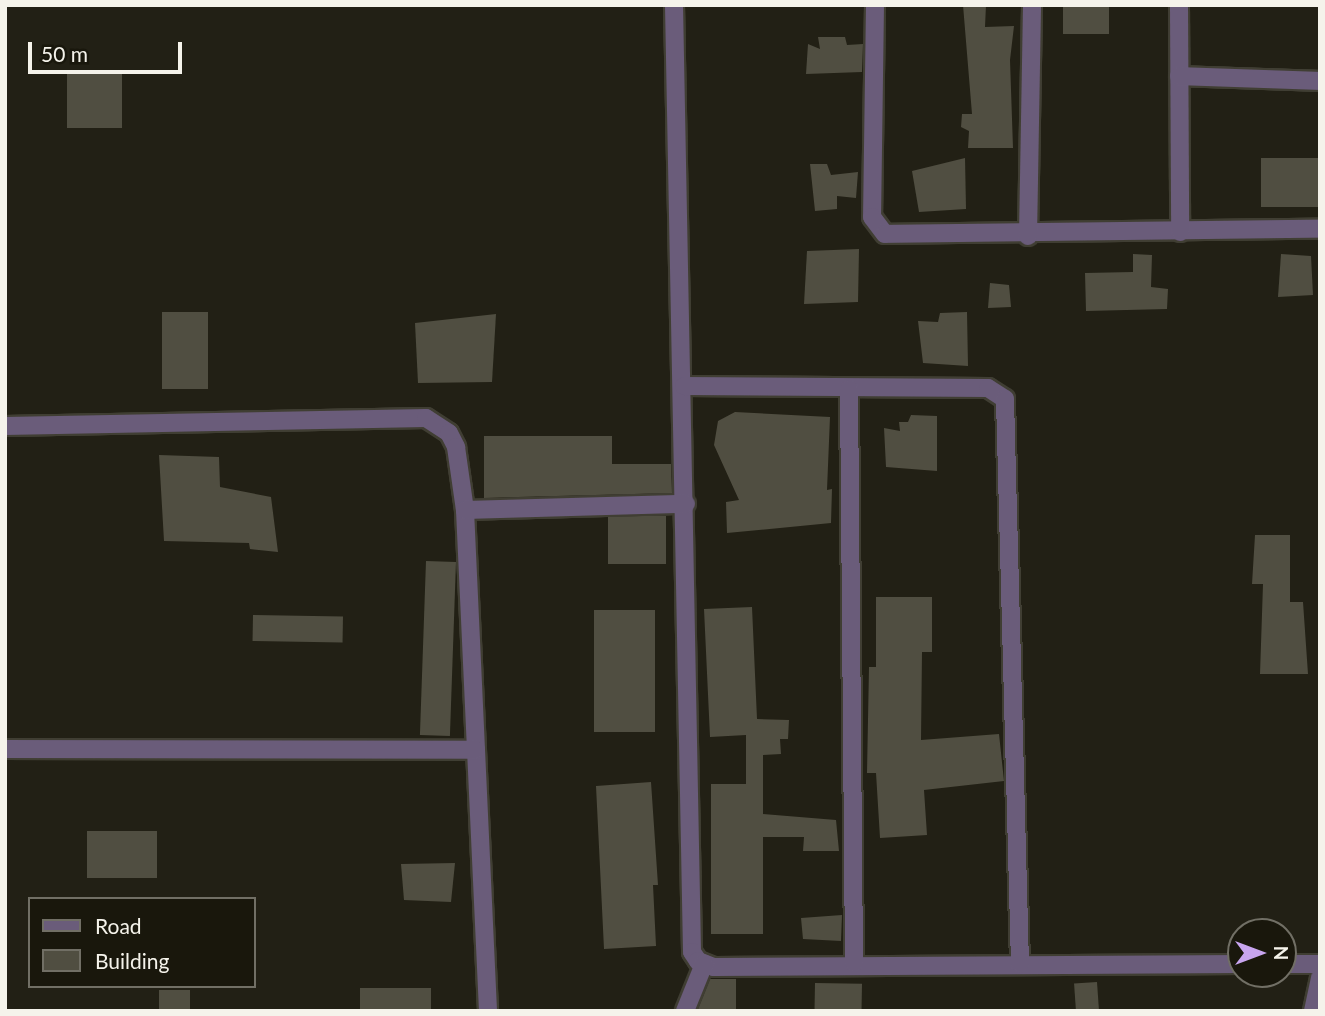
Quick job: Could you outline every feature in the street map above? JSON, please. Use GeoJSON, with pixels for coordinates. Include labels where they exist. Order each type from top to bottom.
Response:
{"type":"FeatureCollection","features":[{"type":"Feature","properties":{"kind":"street"},"geometry":{"type":"LineString","coordinates":[[674,5],[684,386],[692,952],[704,964],[1227,964]]}},
{"type":"Feature","properties":{"kind":"street"},"geometry":{"type":"LineString","coordinates":[[875,5],[874,225],[890,236],[1028,236],[1320,229]]}},
{"type":"Feature","properties":{"kind":"street"},"geometry":{"type":"LineString","coordinates":[[1028,236],[1032,5]]}},
{"type":"Feature","properties":{"kind":"street"},"geometry":{"type":"LineString","coordinates":[[1179,5],[1180,232]]}},
{"type":"Feature","properties":{"kind":"street"},"geometry":{"type":"LineString","coordinates":[[1179,76],[1320,81]]}},
{"type":"Feature","properties":{"kind":"street"},"geometry":{"type":"LineString","coordinates":[[684,386],[988,388],[1005,399],[1020,964]]}},
{"type":"Feature","properties":{"kind":"street"},"geometry":{"type":"LineString","coordinates":[[849,389],[854,963]]}},
{"type":"Feature","properties":{"kind":"street"},"geometry":{"type":"LineString","coordinates":[[5,426],[426,418],[439,423],[456,447],[465,510],[488,1011]]}},
{"type":"Feature","properties":{"kind":"street"},"geometry":{"type":"LineString","coordinates":[[465,510],[686,504]]}},
{"type":"Feature","properties":{"kind":"street"},"geometry":{"type":"LineString","coordinates":[[5,749],[477,750]]}},
{"type":"Feature","properties":{"kind":"street"},"geometry":{"type":"LineString","coordinates":[[685,1011],[704,964]]}},
{"type":"Feature","properties":{"kind":"street"},"geometry":{"type":"LineString","coordinates":[[1297,964],[1320,964]]}},
{"type":"Feature","properties":{"kind":"street"},"geometry":{"type":"LineString","coordinates":[[1313,1011],[1318,985]]}},
{"type":"Feature","properties":{"kind":"building"},"geometry":{"type":"Polygon","coordinates":[[[963,5],[986,5],[985,27],[1014,26],[1010,60],[1013,148],[968,148],[969,131],[961,127],[962,114],[972,114],[963,5]]]}},
{"type":"Feature","properties":{"kind":"building"},"geometry":{"type":"Polygon","coordinates":[[[1063,5],[1109,5],[1109,34],[1063,34],[1063,5]]]}},
{"type":"Feature","properties":{"kind":"building"},"geometry":{"type":"Polygon","coordinates":[[[818,37],[845,37],[847,45],[863,44],[862,72],[806,74],[808,44],[820,49],[818,37]]]}},
{"type":"Feature","properties":{"kind":"building"},"geometry":{"type":"Polygon","coordinates":[[[67,74],[122,74],[122,128],[67,128],[67,74]]]}},
{"type":"Feature","properties":{"kind":"building"},"geometry":{"type":"Polygon","coordinates":[[[965,158],[966,209],[919,212],[912,171],[965,158]]]}},
{"type":"Feature","properties":{"kind":"building"},"geometry":{"type":"Polygon","coordinates":[[[1261,158],[1320,158],[1320,207],[1261,207],[1261,158]]]}},
{"type":"Feature","properties":{"kind":"building"},"geometry":{"type":"Polygon","coordinates":[[[810,164],[827,164],[831,175],[858,172],[856,198],[837,196],[837,209],[815,211],[810,164]]]}},
{"type":"Feature","properties":{"kind":"building"},"geometry":{"type":"Polygon","coordinates":[[[859,249],[858,302],[804,304],[807,251],[859,249]]]}},
{"type":"Feature","properties":{"kind":"building"},"geometry":{"type":"Polygon","coordinates":[[[1133,254],[1152,255],[1151,287],[1168,289],[1167,309],[1086,311],[1085,273],[1133,272],[1133,254]]]}},
{"type":"Feature","properties":{"kind":"building"},"geometry":{"type":"Polygon","coordinates":[[[1281,254],[1311,256],[1313,295],[1278,297],[1281,254]]]}},
{"type":"Feature","properties":{"kind":"building"},"geometry":{"type":"Polygon","coordinates":[[[990,283],[1009,285],[1011,307],[988,308],[990,283]]]}},
{"type":"Feature","properties":{"kind":"building"},"geometry":{"type":"Polygon","coordinates":[[[162,312],[208,312],[208,389],[162,389],[162,312]]]}},
{"type":"Feature","properties":{"kind":"building"},"geometry":{"type":"Polygon","coordinates":[[[967,312],[968,366],[923,363],[918,321],[938,322],[940,313],[967,312]]]}},
{"type":"Feature","properties":{"kind":"building"},"geometry":{"type":"Polygon","coordinates":[[[496,314],[492,382],[418,383],[415,323],[496,314]]]}},
{"type":"Feature","properties":{"kind":"building"},"geometry":{"type":"Polygon","coordinates":[[[735,412],[830,417],[827,490],[832,489],[831,523],[727,533],[726,502],[739,500],[714,445],[718,421],[735,412]]]}},
{"type":"Feature","properties":{"kind":"building"},"geometry":{"type":"Polygon","coordinates":[[[911,415],[937,416],[937,471],[886,467],[884,428],[900,431],[899,422],[908,422],[911,415]]]}},
{"type":"Feature","properties":{"kind":"building"},"geometry":{"type":"Polygon","coordinates":[[[484,436],[612,436],[612,464],[671,464],[672,493],[484,498],[484,436]]]}},
{"type":"Feature","properties":{"kind":"building"},"geometry":{"type":"Polygon","coordinates":[[[159,455],[219,457],[220,487],[271,497],[278,552],[250,549],[249,543],[164,541],[159,455]]]}},
{"type":"Feature","properties":{"kind":"building"},"geometry":{"type":"Polygon","coordinates":[[[608,516],[666,516],[666,564],[608,564],[608,516]]]}},
{"type":"Feature","properties":{"kind":"building"},"geometry":{"type":"Polygon","coordinates":[[[1255,535],[1290,535],[1290,602],[1303,602],[1308,674],[1260,674],[1263,584],[1252,584],[1255,535]]]}},
{"type":"Feature","properties":{"kind":"building"},"geometry":{"type":"Polygon","coordinates":[[[426,561],[456,562],[450,736],[420,735],[426,561]]]}},
{"type":"Feature","properties":{"kind":"building"},"geometry":{"type":"Polygon","coordinates":[[[876,597],[932,597],[932,652],[922,652],[921,740],[999,734],[1004,781],[924,790],[927,835],[880,838],[876,773],[867,773],[869,667],[876,667],[876,597]]]}},
{"type":"Feature","properties":{"kind":"building"},"geometry":{"type":"Polygon","coordinates":[[[752,607],[757,719],[789,720],[788,739],[780,739],[781,754],[763,755],[763,814],[836,820],[839,851],[803,851],[804,837],[763,837],[763,934],[711,934],[711,784],[746,784],[746,735],[710,737],[704,609],[752,607]]]}},
{"type":"Feature","properties":{"kind":"building"},"geometry":{"type":"Polygon","coordinates":[[[594,610],[655,610],[655,732],[594,732],[594,610]]]}},
{"type":"Feature","properties":{"kind":"building"},"geometry":{"type":"Polygon","coordinates":[[[253,615],[343,617],[343,643],[253,641],[253,615]]]}},
{"type":"Feature","properties":{"kind":"building"},"geometry":{"type":"Polygon","coordinates":[[[651,782],[658,885],[653,885],[656,946],[604,949],[596,786],[651,782]]]}},
{"type":"Feature","properties":{"kind":"building"},"geometry":{"type":"Polygon","coordinates":[[[87,831],[157,831],[157,878],[87,878],[87,831]]]}},
{"type":"Feature","properties":{"kind":"building"},"geometry":{"type":"Polygon","coordinates":[[[455,863],[451,902],[404,900],[401,864],[455,863]]]}},
{"type":"Feature","properties":{"kind":"building"},"geometry":{"type":"Polygon","coordinates":[[[842,915],[841,941],[803,939],[801,918],[842,915]]]}},
{"type":"Feature","properties":{"kind":"building"},"geometry":{"type":"Polygon","coordinates":[[[710,979],[736,979],[736,1009],[698,1009],[710,979]]]}},
{"type":"Feature","properties":{"kind":"building"},"geometry":{"type":"Polygon","coordinates":[[[1097,982],[1099,1011],[1076,1011],[1074,984],[1097,982]]]}},
{"type":"Feature","properties":{"kind":"building"},"geometry":{"type":"Polygon","coordinates":[[[815,983],[862,984],[862,1011],[815,1011],[815,983]]]}},
{"type":"Feature","properties":{"kind":"building"},"geometry":{"type":"Polygon","coordinates":[[[360,988],[431,988],[431,1011],[360,1011],[360,988]]]}},
{"type":"Feature","properties":{"kind":"building"},"geometry":{"type":"Polygon","coordinates":[[[159,990],[190,990],[190,1011],[159,1011],[159,990]]]}}]}
